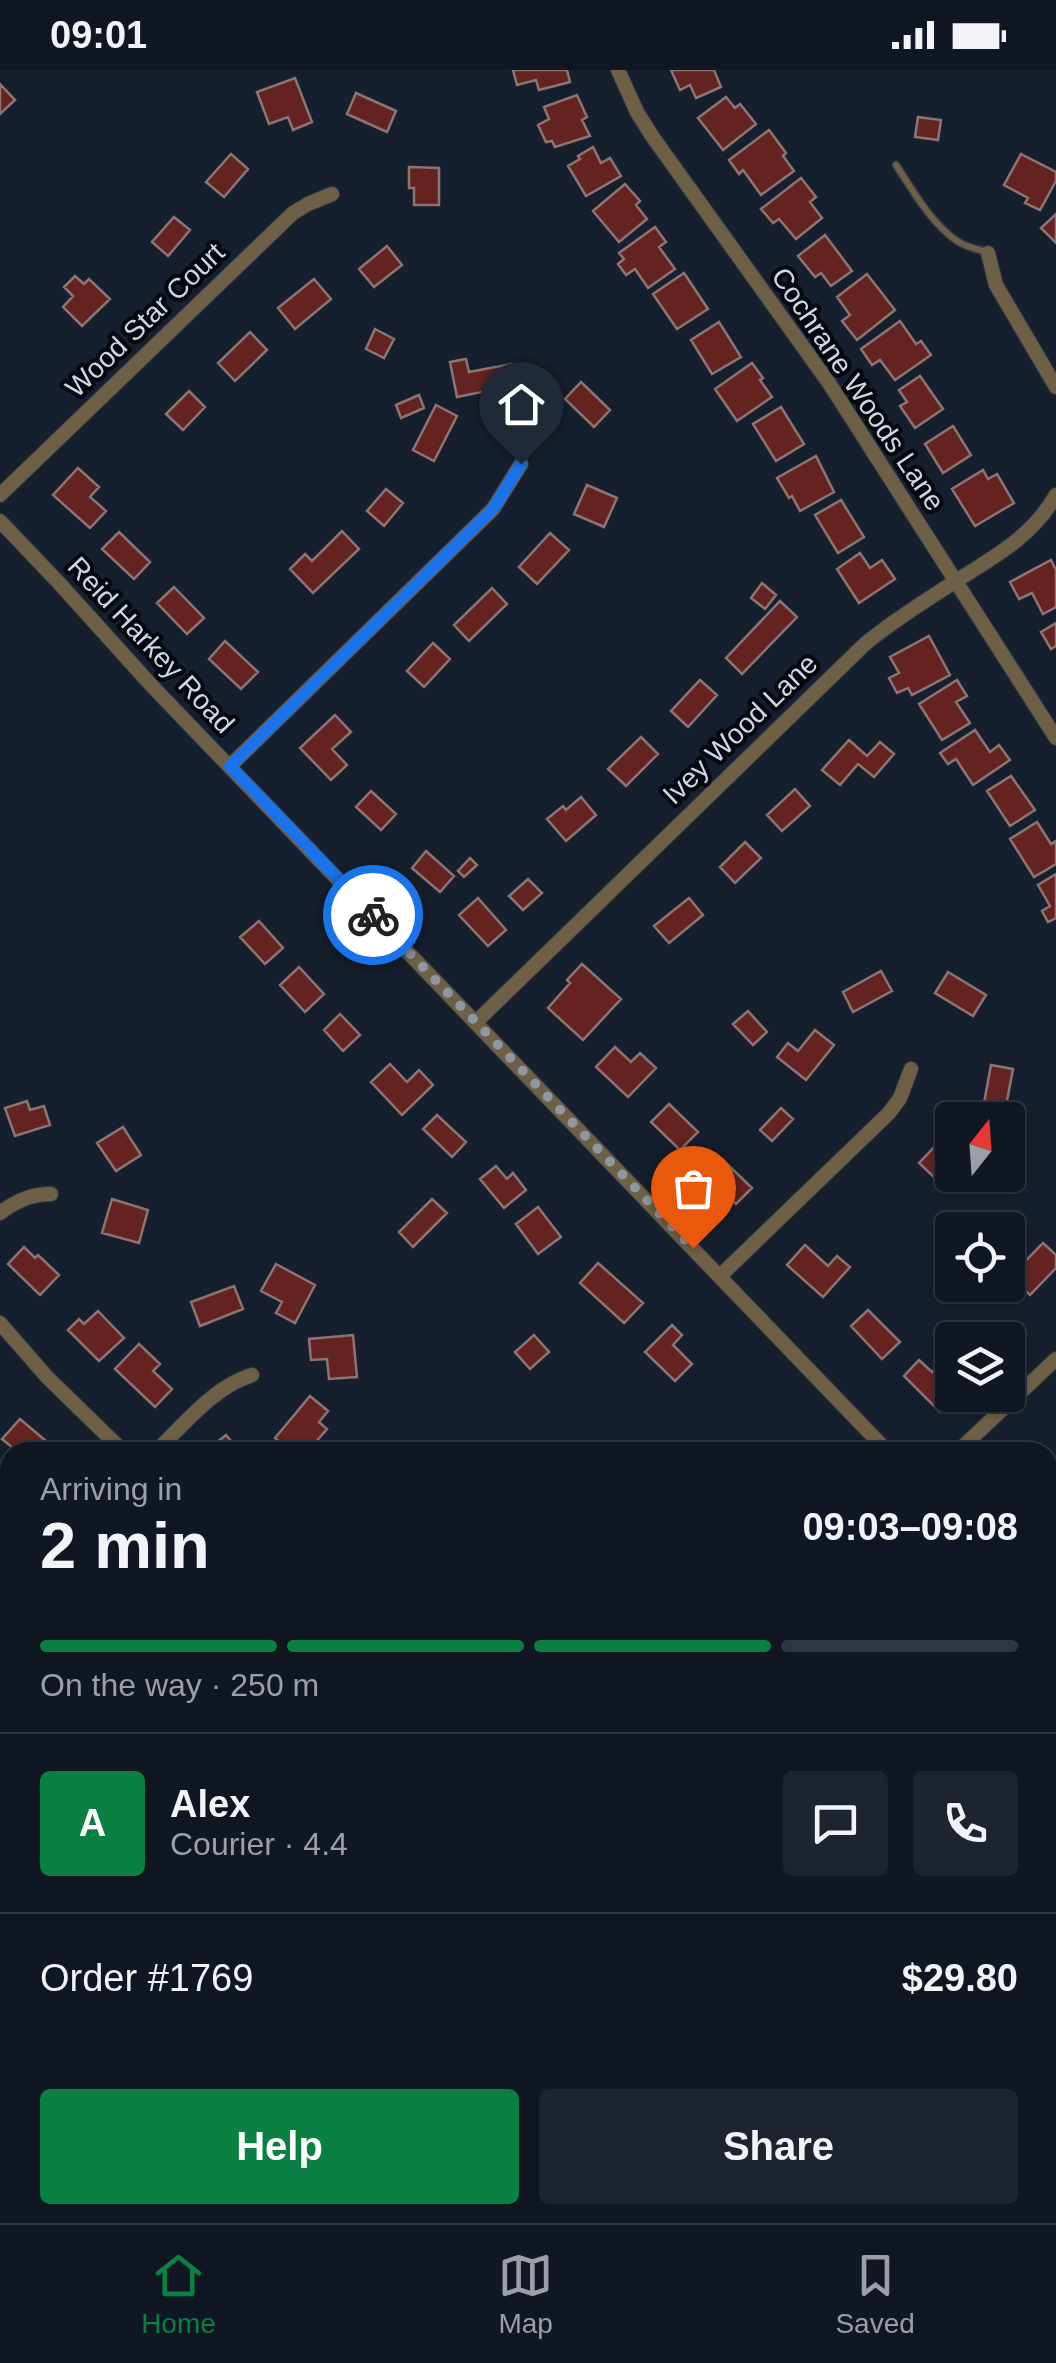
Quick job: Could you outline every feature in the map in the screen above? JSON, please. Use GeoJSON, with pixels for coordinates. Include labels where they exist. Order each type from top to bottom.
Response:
{"type":"FeatureCollection","features":[{"type":"Feature","properties":{"kind":"street","name":"Cochrane Woods Lane"},"geometry":{"type":"LineString","coordinates":[[618,70],[630,100],[652,136],[829,384],[1056,738]]}},
{"type":"Feature","properties":{"kind":"street","name":"Wood Star Court"},"geometry":{"type":"LineString","coordinates":[[0,494],[294,214],[332,194]]}},
{"type":"Feature","properties":{"kind":"street"},"geometry":{"type":"LineString","coordinates":[[988,253],[996,284],[1056,387]]}},
{"type":"Feature","properties":{"kind":"street"},"geometry":{"type":"LineString","coordinates":[[230,766],[493,509],[521,464]]}},
{"type":"Feature","properties":{"kind":"street","name":"Ivey Wood Lane"},"geometry":{"type":"LineString","coordinates":[[476,1022],[865,644],[1030,530],[1056,495]]}},
{"type":"Feature","properties":{"kind":"street","name":"Reid Harkey Road"},"geometry":{"type":"LineString","coordinates":[[0,521],[878,1442]]}},
{"type":"Feature","properties":{"kind":"street"},"geometry":{"type":"LineString","coordinates":[[720,1276],[889,1113],[900,1098],[911,1069]]}},
{"type":"Feature","properties":{"kind":"street"},"geometry":{"type":"LineString","coordinates":[[0,1214],[25,1198],[51,1194]]}},
{"type":"Feature","properties":{"kind":"street"},"geometry":{"type":"LineString","coordinates":[[0,1324],[114,1442]]}},
{"type":"Feature","properties":{"kind":"street"},"geometry":{"type":"LineString","coordinates":[[968,1442],[1056,1358]]}},
{"type":"Feature","properties":{"kind":"street"},"geometry":{"type":"LineString","coordinates":[[166,1442],[220,1391],[252,1375]]}},
{"type":"Feature","properties":{"kind":"lane"},"geometry":{"type":"LineString","coordinates":[[896,165],[926,210],[952,238],[988,253]]}},
{"type":"Feature","properties":{"kind":"building"},"geometry":{"type":"Polygon","coordinates":[[[513,70],[567,70],[570,82],[539,90],[536,80],[517,85],[513,70]]]}},
{"type":"Feature","properties":{"kind":"building"},"geometry":{"type":"Polygon","coordinates":[[[671,70],[714,70],[721,87],[696,98],[690,85],[680,90],[671,70]]]}},
{"type":"Feature","properties":{"kind":"building"},"geometry":{"type":"Polygon","coordinates":[[[295,78],[312,122],[293,130],[288,117],[269,124],[257,92],[295,78]]]}},
{"type":"Feature","properties":{"kind":"building"},"geometry":{"type":"Polygon","coordinates":[[[0,84],[15,100],[0,114],[0,84]]]}},
{"type":"Feature","properties":{"kind":"building"},"geometry":{"type":"Polygon","coordinates":[[[356,93],[396,111],[387,132],[347,114],[356,93]]]}},
{"type":"Feature","properties":{"kind":"building"},"geometry":{"type":"Polygon","coordinates":[[[577,95],[590,136],[555,147],[552,141],[546,142],[538,125],[549,119],[544,107],[577,95]]]}},
{"type":"Feature","properties":{"kind":"building"},"geometry":{"type":"Polygon","coordinates":[[[726,97],[735,108],[740,104],[756,124],[723,150],[698,118],[726,97]]]}},
{"type":"Feature","properties":{"kind":"building"},"geometry":{"type":"Polygon","coordinates":[[[918,117],[941,120],[938,140],[915,137],[918,117]]]}},
{"type":"Feature","properties":{"kind":"building"},"geometry":{"type":"Polygon","coordinates":[[[769,130],[794,171],[761,195],[743,170],[739,174],[729,160],[769,130]]]}},
{"type":"Feature","properties":{"kind":"building"},"geometry":{"type":"Polygon","coordinates":[[[593,147],[601,163],[610,158],[621,176],[586,196],[568,166],[593,147]]]}},
{"type":"Feature","properties":{"kind":"building"},"geometry":{"type":"Polygon","coordinates":[[[231,154],[248,169],[224,197],[206,182],[231,154]]]}},
{"type":"Feature","properties":{"kind":"building"},"geometry":{"type":"Polygon","coordinates":[[[1021,154],[1056,172],[1056,181],[1040,210],[1025,203],[1028,198],[1004,185],[1021,154]]]}},
{"type":"Feature","properties":{"kind":"building"},"geometry":{"type":"Polygon","coordinates":[[[409,167],[439,168],[439,205],[414,205],[409,167]]]}},
{"type":"Feature","properties":{"kind":"building"},"geometry":{"type":"Polygon","coordinates":[[[801,178],[816,197],[810,202],[822,218],[796,239],[779,219],[773,223],[761,209],[801,178]]]}},
{"type":"Feature","properties":{"kind":"building"},"geometry":{"type":"Polygon","coordinates":[[[625,184],[640,201],[636,205],[647,219],[619,242],[593,211],[625,184]]]}},
{"type":"Feature","properties":{"kind":"building"},"geometry":{"type":"Polygon","coordinates":[[[1056,214],[1056,243],[1041,228],[1056,214]]]}},
{"type":"Feature","properties":{"kind":"building"},"geometry":{"type":"Polygon","coordinates":[[[174,217],[190,230],[168,256],[152,242],[174,217]]]}},
{"type":"Feature","properties":{"kind":"building"},"geometry":{"type":"Polygon","coordinates":[[[655,227],[666,242],[659,247],[675,269],[648,288],[635,269],[626,275],[618,264],[624,259],[619,253],[655,227]]]}},
{"type":"Feature","properties":{"kind":"building"},"geometry":{"type":"Polygon","coordinates":[[[825,235],[852,271],[831,286],[821,273],[815,277],[798,256],[825,235]]]}},
{"type":"Feature","properties":{"kind":"building"},"geometry":{"type":"Polygon","coordinates":[[[387,246],[402,265],[374,287],[359,269],[387,246]]]}},
{"type":"Feature","properties":{"kind":"building"},"geometry":{"type":"Polygon","coordinates":[[[684,273],[708,309],[677,329],[653,294],[684,273]]]}},
{"type":"Feature","properties":{"kind":"building"},"geometry":{"type":"Polygon","coordinates":[[[867,274],[895,310],[857,340],[842,321],[850,315],[837,297],[867,274]]]}},
{"type":"Feature","properties":{"kind":"building"},"geometry":{"type":"Polygon","coordinates":[[[75,276],[84,284],[89,279],[110,299],[82,326],[63,307],[73,296],[64,287],[75,276]]]}},
{"type":"Feature","properties":{"kind":"building"},"geometry":{"type":"Polygon","coordinates":[[[314,279],[331,299],[295,329],[278,308],[314,279]]]}},
{"type":"Feature","properties":{"kind":"building"},"geometry":{"type":"Polygon","coordinates":[[[900,321],[916,344],[921,341],[931,355],[895,380],[880,360],[872,365],[861,349],[900,321]]]}},
{"type":"Feature","properties":{"kind":"building"},"geometry":{"type":"Polygon","coordinates":[[[719,322],[741,357],[712,374],[691,340],[719,322]]]}},
{"type":"Feature","properties":{"kind":"building"},"geometry":{"type":"Polygon","coordinates":[[[375,329],[394,339],[384,358],[366,349],[375,329]]]}},
{"type":"Feature","properties":{"kind":"building"},"geometry":{"type":"Polygon","coordinates":[[[250,332],[267,350],[235,381],[218,363],[250,332]]]}},
{"type":"Feature","properties":{"kind":"building"},"geometry":{"type":"Polygon","coordinates":[[[466,359],[469,372],[511,364],[516,385],[457,397],[450,362],[466,359]]]}},
{"type":"Feature","properties":{"kind":"building"},"geometry":{"type":"Polygon","coordinates":[[[752,363],[772,397],[737,421],[715,389],[752,363]]]}},
{"type":"Feature","properties":{"kind":"building"},"geometry":{"type":"Polygon","coordinates":[[[920,376],[943,409],[915,428],[900,406],[907,402],[899,390],[920,376]]]}},
{"type":"Feature","properties":{"kind":"building"},"geometry":{"type":"Polygon","coordinates":[[[581,382],[610,410],[594,427],[565,399],[581,382]]]}},
{"type":"Feature","properties":{"kind":"building"},"geometry":{"type":"Polygon","coordinates":[[[189,391],[205,407],[183,430],[166,414],[189,391]]]}},
{"type":"Feature","properties":{"kind":"building"},"geometry":{"type":"Polygon","coordinates":[[[419,395],[424,408],[401,418],[396,405],[419,395]]]}},
{"type":"Feature","properties":{"kind":"building"},"geometry":{"type":"Polygon","coordinates":[[[436,405],[457,416],[434,461],[413,450],[436,405]]]}},
{"type":"Feature","properties":{"kind":"building"},"geometry":{"type":"Polygon","coordinates":[[[781,407],[804,444],[776,461],[753,424],[781,407]]]}},
{"type":"Feature","properties":{"kind":"building"},"geometry":{"type":"Polygon","coordinates":[[[953,426],[971,455],[943,473],[925,444],[953,426]]]}},
{"type":"Feature","properties":{"kind":"building"},"geometry":{"type":"Polygon","coordinates":[[[816,456],[834,492],[800,511],[777,478],[816,456]]]}},
{"type":"Feature","properties":{"kind":"building"},"geometry":{"type":"Polygon","coordinates":[[[78,468],[99,487],[90,497],[106,511],[90,528],[53,495],[78,468]]]}},
{"type":"Feature","properties":{"kind":"building"},"geometry":{"type":"Polygon","coordinates":[[[983,470],[988,479],[997,474],[1014,503],[975,526],[952,489],[983,470]]]}},
{"type":"Feature","properties":{"kind":"building"},"geometry":{"type":"Polygon","coordinates":[[[587,485],[617,498],[604,527],[574,514],[587,485]]]}},
{"type":"Feature","properties":{"kind":"building"},"geometry":{"type":"Polygon","coordinates":[[[386,489],[403,503],[384,526],[367,511],[386,489]]]}},
{"type":"Feature","properties":{"kind":"building"},"geometry":{"type":"Polygon","coordinates":[[[841,500],[864,537],[838,553],[815,515],[841,500]]]}},
{"type":"Feature","properties":{"kind":"building"},"geometry":{"type":"Polygon","coordinates":[[[342,531],[359,549],[313,593],[290,569],[305,554],[312,561],[342,531]]]}},
{"type":"Feature","properties":{"kind":"building"},"geometry":{"type":"Polygon","coordinates":[[[119,532],[150,562],[134,579],[102,549],[119,532]]]}},
{"type":"Feature","properties":{"kind":"building"},"geometry":{"type":"Polygon","coordinates":[[[550,533],[569,550],[537,584],[519,567],[550,533]]]}},
{"type":"Feature","properties":{"kind":"building"},"geometry":{"type":"Polygon","coordinates":[[[860,553],[870,568],[882,560],[895,579],[859,603],[837,569],[860,553]]]}},
{"type":"Feature","properties":{"kind":"building"},"geometry":{"type":"Polygon","coordinates":[[[1051,560],[1056,570],[1056,607],[1043,614],[1032,593],[1019,599],[1010,582],[1051,560]]]}},
{"type":"Feature","properties":{"kind":"building"},"geometry":{"type":"Polygon","coordinates":[[[762,583],[776,595],[765,609],[751,598],[762,583]]]}},
{"type":"Feature","properties":{"kind":"building"},"geometry":{"type":"Polygon","coordinates":[[[174,587],[204,618],[187,634],[157,603],[174,587]]]}},
{"type":"Feature","properties":{"kind":"building"},"geometry":{"type":"Polygon","coordinates":[[[492,588],[507,604],[469,641],[454,625],[492,588]]]}},
{"type":"Feature","properties":{"kind":"building"},"geometry":{"type":"Polygon","coordinates":[[[780,601],[797,617],[742,674],[726,658],[780,601]]]}},
{"type":"Feature","properties":{"kind":"building"},"geometry":{"type":"Polygon","coordinates":[[[1056,623],[1056,646],[1051,649],[1041,632],[1056,623]]]}},
{"type":"Feature","properties":{"kind":"building"},"geometry":{"type":"Polygon","coordinates":[[[929,636],[950,675],[912,695],[908,688],[897,693],[889,678],[899,673],[890,657],[929,636]]]}},
{"type":"Feature","properties":{"kind":"building"},"geometry":{"type":"Polygon","coordinates":[[[225,641],[258,672],[241,689],[209,659],[225,641]]]}},
{"type":"Feature","properties":{"kind":"building"},"geometry":{"type":"Polygon","coordinates":[[[433,643],[450,659],[424,687],[407,671],[433,643]]]}},
{"type":"Feature","properties":{"kind":"building"},"geometry":{"type":"Polygon","coordinates":[[[700,680],[717,695],[688,727],[671,711],[700,680]]]}},
{"type":"Feature","properties":{"kind":"building"},"geometry":{"type":"Polygon","coordinates":[[[957,680],[967,696],[956,702],[970,723],[942,740],[919,704],[957,680]]]}},
{"type":"Feature","properties":{"kind":"building"},"geometry":{"type":"Polygon","coordinates":[[[335,715],[351,732],[332,749],[347,765],[331,780],[300,748],[335,715]]]}},
{"type":"Feature","properties":{"kind":"building"},"geometry":{"type":"Polygon","coordinates":[[[975,730],[990,752],[999,745],[1010,760],[973,785],[956,759],[948,764],[940,753],[975,730]]]}},
{"type":"Feature","properties":{"kind":"building"},"geometry":{"type":"Polygon","coordinates":[[[641,737],[658,754],[626,786],[608,769],[641,737]]]}},
{"type":"Feature","properties":{"kind":"building"},"geometry":{"type":"Polygon","coordinates":[[[849,740],[867,756],[880,742],[894,754],[874,777],[858,764],[840,785],[822,770],[849,740]]]}},
{"type":"Feature","properties":{"kind":"building"},"geometry":{"type":"Polygon","coordinates":[[[1011,776],[1035,810],[1010,826],[987,791],[1011,776]]]}},
{"type":"Feature","properties":{"kind":"building"},"geometry":{"type":"Polygon","coordinates":[[[795,789],[810,806],[782,831],[767,815],[795,789]]]}},
{"type":"Feature","properties":{"kind":"building"},"geometry":{"type":"Polygon","coordinates":[[[371,791],[396,814],[381,830],[356,807],[371,791]]]}},
{"type":"Feature","properties":{"kind":"building"},"geometry":{"type":"Polygon","coordinates":[[[581,797],[596,815],[566,841],[547,819],[581,797]]]}},
{"type":"Feature","properties":{"kind":"building"},"geometry":{"type":"Polygon","coordinates":[[[1037,822],[1051,844],[1056,841],[1056,864],[1034,877],[1010,839],[1037,822]]]}},
{"type":"Feature","properties":{"kind":"building"},"geometry":{"type":"Polygon","coordinates":[[[745,842],[761,858],[735,883],[720,867],[745,842]]]}},
{"type":"Feature","properties":{"kind":"building"},"geometry":{"type":"Polygon","coordinates":[[[426,851],[454,876],[440,892],[412,868],[426,851]]]}},
{"type":"Feature","properties":{"kind":"building"},"geometry":{"type":"Polygon","coordinates":[[[470,858],[477,865],[464,877],[458,871],[470,858]]]}},
{"type":"Feature","properties":{"kind":"building"},"geometry":{"type":"Polygon","coordinates":[[[1056,874],[1056,918],[1048,922],[1042,911],[1050,906],[1038,885],[1056,874]]]}},
{"type":"Feature","properties":{"kind":"building"},"geometry":{"type":"Polygon","coordinates":[[[528,879],[542,893],[523,910],[509,896],[528,879]]]}},
{"type":"Feature","properties":{"kind":"building"},"geometry":{"type":"Polygon","coordinates":[[[478,898],[506,930],[488,946],[459,915],[478,898]]]}},
{"type":"Feature","properties":{"kind":"building"},"geometry":{"type":"Polygon","coordinates":[[[689,898],[703,915],[669,943],[654,926],[689,898]]]}},
{"type":"Feature","properties":{"kind":"building"},"geometry":{"type":"Polygon","coordinates":[[[259,921],[283,948],[265,964],[240,937],[259,921]]]}},
{"type":"Feature","properties":{"kind":"building"},"geometry":{"type":"Polygon","coordinates":[[[582,964],[621,999],[583,1040],[548,1008],[582,964]]]}},
{"type":"Feature","properties":{"kind":"building"},"geometry":{"type":"Polygon","coordinates":[[[299,967],[324,994],[305,1012],[280,985],[299,967]]]}},
{"type":"Feature","properties":{"kind":"building"},"geometry":{"type":"Polygon","coordinates":[[[881,971],[892,991],[853,1012],[843,992],[881,971]]]}},
{"type":"Feature","properties":{"kind":"building"},"geometry":{"type":"Polygon","coordinates":[[[948,972],[986,995],[973,1016],[935,993],[948,972]]]}},
{"type":"Feature","properties":{"kind":"building"},"geometry":{"type":"Polygon","coordinates":[[[748,1011],[767,1032],[753,1045],[733,1024],[748,1011]]]}},
{"type":"Feature","properties":{"kind":"building"},"geometry":{"type":"Polygon","coordinates":[[[340,1014],[360,1035],[343,1051],[324,1030],[340,1014]]]}},
{"type":"Feature","properties":{"kind":"building"},"geometry":{"type":"Polygon","coordinates":[[[815,1030],[834,1045],[806,1080],[777,1057],[788,1043],[798,1051],[815,1030]]]}},
{"type":"Feature","properties":{"kind":"building"},"geometry":{"type":"Polygon","coordinates":[[[615,1047],[631,1062],[640,1053],[656,1068],[628,1097],[596,1067],[615,1047]]]}},
{"type":"Feature","properties":{"kind":"building"},"geometry":{"type":"Polygon","coordinates":[[[390,1064],[407,1082],[419,1070],[433,1085],[402,1115],[371,1082],[390,1064]]]}},
{"type":"Feature","properties":{"kind":"building"},"geometry":{"type":"Polygon","coordinates":[[[991,1065],[1013,1069],[1007,1102],[984,1102],[991,1065]]]}},
{"type":"Feature","properties":{"kind":"building"},"geometry":{"type":"Polygon","coordinates":[[[27,1101],[30,1110],[44,1106],[50,1125],[15,1136],[5,1108],[27,1101]]]}},
{"type":"Feature","properties":{"kind":"building"},"geometry":{"type":"Polygon","coordinates":[[[669,1104],[698,1132],[680,1150],[651,1122],[669,1104]]]}},
{"type":"Feature","properties":{"kind":"building"},"geometry":{"type":"Polygon","coordinates":[[[781,1108],[793,1119],[772,1141],[760,1130],[781,1108]]]}},
{"type":"Feature","properties":{"kind":"building"},"geometry":{"type":"Polygon","coordinates":[[[437,1115],[466,1142],[452,1157],[423,1129],[437,1115]]]}},
{"type":"Feature","properties":{"kind":"building"},"geometry":{"type":"Polygon","coordinates":[[[123,1127],[141,1155],[116,1171],[97,1143],[123,1127]]]}},
{"type":"Feature","properties":{"kind":"building"},"geometry":{"type":"Polygon","coordinates":[[[935,1146],[935,1178],[919,1163],[935,1146]]]}},
{"type":"Feature","properties":{"kind":"building"},"geometry":{"type":"Polygon","coordinates":[[[723,1160],[752,1188],[736,1204],[707,1177],[723,1160]]]}},
{"type":"Feature","properties":{"kind":"building"},"geometry":{"type":"Polygon","coordinates":[[[496,1166],[507,1179],[513,1173],[526,1190],[504,1208],[480,1179],[496,1166]]]}},
{"type":"Feature","properties":{"kind":"building"},"geometry":{"type":"Polygon","coordinates":[[[112,1199],[148,1210],[139,1243],[102,1233],[112,1199]]]}},
{"type":"Feature","properties":{"kind":"building"},"geometry":{"type":"Polygon","coordinates":[[[432,1199],[447,1213],[413,1247],[399,1232],[432,1199]]]}},
{"type":"Feature","properties":{"kind":"building"},"geometry":{"type":"Polygon","coordinates":[[[538,1207],[561,1237],[538,1254],[516,1224],[538,1207]]]}},
{"type":"Feature","properties":{"kind":"building"},"geometry":{"type":"Polygon","coordinates":[[[1043,1243],[1056,1255],[1056,1268],[1030,1295],[1025,1290],[1025,1262],[1043,1243]]]}},
{"type":"Feature","properties":{"kind":"building"},"geometry":{"type":"Polygon","coordinates":[[[805,1245],[828,1266],[837,1256],[850,1267],[823,1297],[787,1265],[805,1245]]]}},
{"type":"Feature","properties":{"kind":"building"},"geometry":{"type":"Polygon","coordinates":[[[24,1247],[59,1275],[40,1295],[8,1264],[24,1247]]]}},
{"type":"Feature","properties":{"kind":"building"},"geometry":{"type":"Polygon","coordinates":[[[598,1263],[643,1303],[624,1323],[580,1283],[598,1263]]]}},
{"type":"Feature","properties":{"kind":"building"},"geometry":{"type":"Polygon","coordinates":[[[276,1264],[315,1285],[295,1323],[276,1313],[282,1302],[261,1291],[276,1264]]]}},
{"type":"Feature","properties":{"kind":"building"},"geometry":{"type":"Polygon","coordinates":[[[234,1286],[243,1309],[200,1326],[191,1302],[234,1286]]]}},
{"type":"Feature","properties":{"kind":"building"},"geometry":{"type":"Polygon","coordinates":[[[868,1310],[900,1342],[882,1359],[851,1326],[868,1310]]]}},
{"type":"Feature","properties":{"kind":"building"},"geometry":{"type":"Polygon","coordinates":[[[98,1311],[124,1338],[99,1361],[68,1330],[79,1319],[84,1324],[98,1311]]]}},
{"type":"Feature","properties":{"kind":"building"},"geometry":{"type":"Polygon","coordinates":[[[672,1325],[682,1335],[673,1345],[692,1364],[675,1381],[645,1352],[672,1325]]]}},
{"type":"Feature","properties":{"kind":"building"},"geometry":{"type":"Polygon","coordinates":[[[353,1335],[357,1377],[329,1379],[327,1359],[311,1360],[309,1339],[353,1335]]]}},
{"type":"Feature","properties":{"kind":"building"},"geometry":{"type":"Polygon","coordinates":[[[534,1335],[549,1352],[530,1369],[515,1352],[534,1335]]]}},
{"type":"Feature","properties":{"kind":"building"},"geometry":{"type":"Polygon","coordinates":[[[139,1344],[160,1364],[153,1371],[172,1389],[155,1407],[115,1369],[139,1344]]]}},
{"type":"Feature","properties":{"kind":"building"},"geometry":{"type":"Polygon","coordinates":[[[919,1360],[932,1372],[935,1369],[935,1407],[904,1376],[919,1360]]]}},
{"type":"Feature","properties":{"kind":"building"},"geometry":{"type":"Polygon","coordinates":[[[310,1396],[328,1411],[319,1422],[327,1429],[316,1442],[280,1442],[275,1438],[310,1396]]]}},
{"type":"Feature","properties":{"kind":"building"},"geometry":{"type":"Polygon","coordinates":[[[20,1419],[47,1442],[6,1442],[2,1439],[20,1419]]]}},
{"type":"Feature","properties":{"kind":"way so far"},"geometry":{"type":"LineString","coordinates":[[373,915],[693,1248]]}},
{"type":"Feature","properties":{"kind":"route"},"geometry":{"type":"LineString","coordinates":[[373,915],[230,766],[493,509],[521,464]]}}]}
